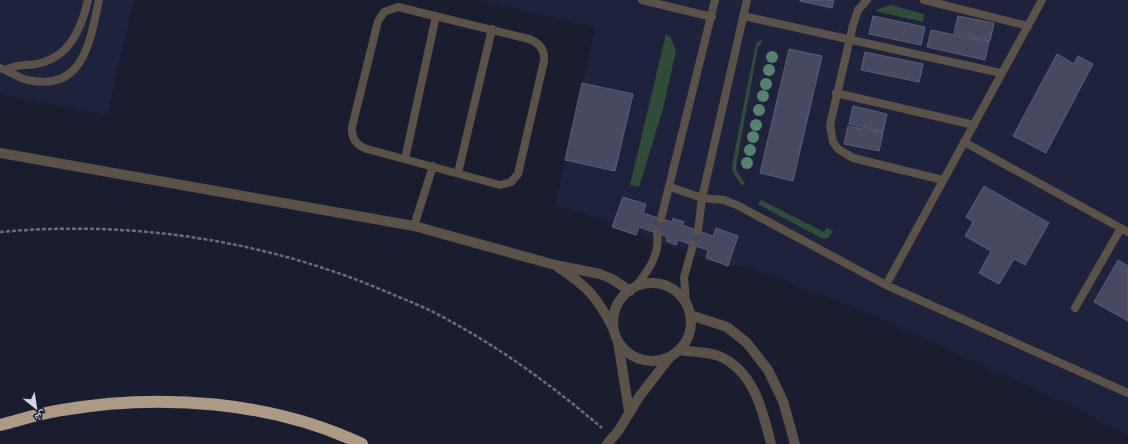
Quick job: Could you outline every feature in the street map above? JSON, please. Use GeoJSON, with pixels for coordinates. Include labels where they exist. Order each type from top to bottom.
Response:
{"type":"FeatureCollection","features":[{"type":"Feature","properties":{"kind":"highway"},"geometry":{"type":"LineString","coordinates":[[0,425],[62,410],[132,402],[205,403],[275,414],[337,432],[362,444]]}},
{"type":"Feature","properties":{"kind":"street"},"geometry":{"type":"LineString","coordinates":[[0,153],[414,226],[555,265],[600,274],[632,289]]}},
{"type":"Feature","properties":{"kind":"street"},"geometry":{"type":"LineString","coordinates":[[555,265],[588,288],[603,308],[618,341],[629,411]]}},
{"type":"Feature","properties":{"kind":"street"},"geometry":{"type":"LineString","coordinates":[[610,441],[629,411],[670,357],[679,350],[689,334],[690,315],[686,302],[679,294],[662,285],[653,283],[632,289],[622,298],[616,308],[613,319],[614,330]]}},
{"type":"Feature","properties":{"kind":"street"},"geometry":{"type":"LineString","coordinates":[[690,315],[727,326],[747,343],[768,370],[783,401],[795,444]]}},
{"type":"Feature","properties":{"kind":"street"},"geometry":{"type":"LineString","coordinates":[[618,341],[629,354],[645,360],[658,361],[670,357]]}},
{"type":"Feature","properties":{"kind":"street"},"geometry":{"type":"LineString","coordinates":[[679,350],[719,356],[737,368],[749,381],[761,406],[771,444]]}},
{"type":"Feature","properties":{"kind":"lane"},"geometry":{"type":"LineString","coordinates":[[3,69],[17,65],[47,62],[66,50],[76,35],[88,0]]}},
{"type":"Feature","properties":{"kind":"lane"},"geometry":{"type":"LineString","coordinates":[[3,69],[28,80],[37,81],[55,80],[71,73],[85,56],[99,0]]}},
{"type":"Feature","properties":{"kind":"lane"},"geometry":{"type":"LineString","coordinates":[[642,0],[712,16]]}},
{"type":"Feature","properties":{"kind":"lane"},"geometry":{"type":"LineString","coordinates":[[661,219],[716,0]]}},
{"type":"Feature","properties":{"kind":"lane"},"geometry":{"type":"LineString","coordinates":[[698,230],[702,198],[747,0]]}},
{"type":"Feature","properties":{"kind":"lane"},"geometry":{"type":"LineString","coordinates":[[867,0],[854,17],[836,93],[830,129],[833,142],[838,149],[853,158],[943,180]]}},
{"type":"Feature","properties":{"kind":"lane"},"geometry":{"type":"LineString","coordinates":[[924,0],[1028,26]]}},
{"type":"Feature","properties":{"kind":"lane"},"geometry":{"type":"LineString","coordinates":[[886,285],[1042,0]]}},
{"type":"Feature","properties":{"kind":"lane"},"geometry":{"type":"LineString","coordinates":[[398,7],[492,29],[535,41],[540,44],[544,55],[518,174],[511,182],[500,184],[358,145],[353,137],[352,127],[380,16],[388,9],[398,7]]}},
{"type":"Feature","properties":{"kind":"lane"},"geometry":{"type":"LineString","coordinates":[[405,159],[436,16]]}},
{"type":"Feature","properties":{"kind":"lane"},"geometry":{"type":"LineString","coordinates":[[743,16],[1001,73]]}},
{"type":"Feature","properties":{"kind":"lane"},"geometry":{"type":"LineString","coordinates":[[458,173],[492,29]]}},
{"type":"Feature","properties":{"kind":"lane"},"geometry":{"type":"LineString","coordinates":[[836,93],[974,125]]}},
{"type":"Feature","properties":{"kind":"lane"},"geometry":{"type":"LineString","coordinates":[[964,142],[1124,230],[1075,308]]}},
{"type":"Feature","properties":{"kind":"lane"},"geometry":{"type":"LineString","coordinates":[[414,226],[433,166]]}},
{"type":"Feature","properties":{"kind":"lane"},"geometry":{"type":"LineString","coordinates":[[670,188],[702,198],[724,200],[739,206],[886,285],[1128,393]]}},
{"type":"Feature","properties":{"kind":"lane"},"geometry":{"type":"LineString","coordinates":[[632,289],[652,262],[658,243],[657,233]]}},
{"type":"Feature","properties":{"kind":"lane"},"geometry":{"type":"LineString","coordinates":[[686,302],[684,277],[693,245]]}},
{"type":"Feature","properties":{"kind":"path"},"geometry":{"type":"LineString","coordinates":[[0,232],[68,228],[144,231],[224,243],[284,256],[323,268],[370,285],[449,320],[532,371],[583,411],[610,441]]}},
{"type":"Feature","properties":{"kind":"shaded area"},"geometry":{"type":"Polygon","coordinates":[[[0,0],[134,0],[107,116],[0,94],[0,0]]]}},
{"type":"Feature","properties":{"kind":"shaded area"},"geometry":{"type":"Polygon","coordinates":[[[477,0],[1128,0],[1128,436],[1076,408],[871,315],[749,267],[728,266],[612,227],[613,223],[555,206],[595,28],[477,0]]]}},
{"type":"Feature","properties":{"kind":"green space"},"geometry":{"type":"Polygon","coordinates":[[[891,5],[924,14],[923,22],[875,11],[891,5]]]}},
{"type":"Feature","properties":{"kind":"green space"},"geometry":{"type":"Polygon","coordinates":[[[666,34],[671,38],[676,51],[663,109],[639,187],[630,185],[666,34]]]}},
{"type":"Feature","properties":{"kind":"green space"},"geometry":{"type":"Polygon","coordinates":[[[762,40],[758,47],[737,160],[736,170],[745,183],[742,186],[732,171],[733,160],[755,48],[757,42],[762,40]]]}},
{"type":"Feature","properties":{"kind":"green space"},"geometry":{"type":"Polygon","coordinates":[[[761,200],[824,232],[827,228],[833,231],[828,238],[823,239],[758,204],[761,200]]]}},
{"type":"Feature","properties":{"kind":"building"},"geometry":{"type":"Polygon","coordinates":[[[800,0],[834,0],[832,8],[800,0]]]}},
{"type":"Feature","properties":{"kind":"building"},"geometry":{"type":"Polygon","coordinates":[[[873,16],[925,27],[921,45],[869,34],[873,16]]]}},
{"type":"Feature","properties":{"kind":"building"},"geometry":{"type":"Polygon","coordinates":[[[958,16],[994,23],[990,41],[954,33],[958,16]]]}},
{"type":"Feature","properties":{"kind":"building"},"geometry":{"type":"Polygon","coordinates":[[[931,30],[989,42],[985,60],[927,47],[931,30]]]}},
{"type":"Feature","properties":{"kind":"building"},"geometry":{"type":"Polygon","coordinates":[[[789,49],[822,56],[793,181],[760,173],[789,49]]]}},
{"type":"Feature","properties":{"kind":"building"},"geometry":{"type":"Polygon","coordinates":[[[865,52],[923,64],[919,82],[861,70],[865,52]]]}},
{"type":"Feature","properties":{"kind":"building"},"geometry":{"type":"Polygon","coordinates":[[[1057,54],[1074,64],[1078,56],[1093,64],[1046,153],[1013,136],[1057,54]]]}},
{"type":"Feature","properties":{"kind":"building"},"geometry":{"type":"Polygon","coordinates":[[[582,83],[633,94],[615,171],[565,160],[582,83]]]}},
{"type":"Feature","properties":{"kind":"building"},"geometry":{"type":"Polygon","coordinates":[[[853,106],[887,114],[883,132],[849,124],[853,106]]]}},
{"type":"Feature","properties":{"kind":"building"},"geometry":{"type":"Polygon","coordinates":[[[848,126],[883,133],[879,151],[844,144],[848,126]]]}},
{"type":"Feature","properties":{"kind":"building"},"geometry":{"type":"Polygon","coordinates":[[[984,186],[1049,223],[1025,265],[1014,259],[999,284],[979,273],[991,251],[965,236],[973,222],[966,217],[984,186]]]}},
{"type":"Feature","properties":{"kind":"building"},"geometry":{"type":"Polygon","coordinates":[[[623,197],[646,204],[643,213],[672,222],[673,218],[684,222],[682,225],[713,236],[716,228],[738,236],[728,266],[706,258],[708,250],[678,240],[676,245],[666,241],[667,237],[639,227],[636,235],[612,227],[623,197]]]}},
{"type":"Feature","properties":{"kind":"building"},"geometry":{"type":"Polygon","coordinates":[[[1118,260],[1128,266],[1128,321],[1094,302],[1118,260]]]}}]}
